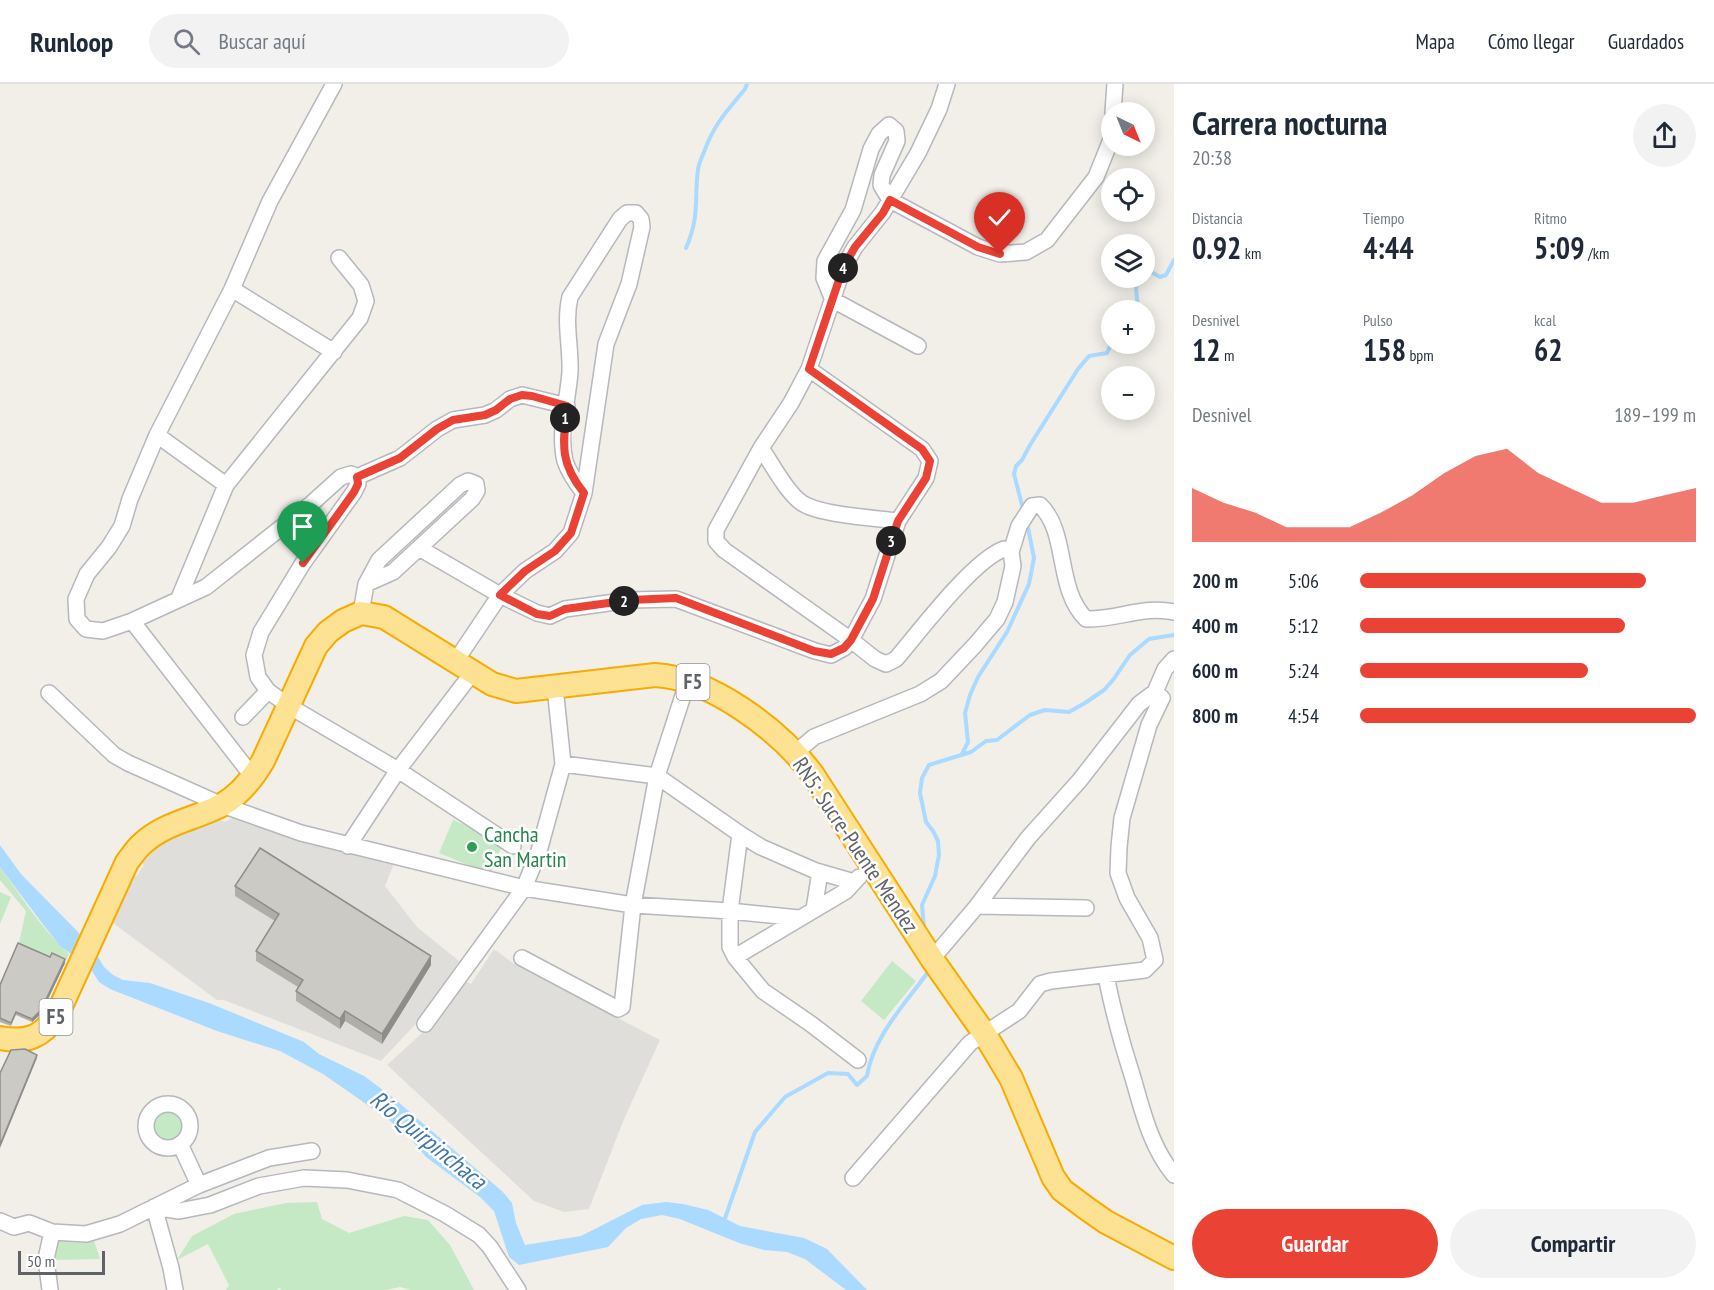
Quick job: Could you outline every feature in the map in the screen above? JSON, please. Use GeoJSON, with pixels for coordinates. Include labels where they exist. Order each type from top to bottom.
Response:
{"type":"FeatureCollection","features":[{"type":"Feature","properties":{"kind":"highway","name":"RN5: Sucre-Puente Mendez"},"geometry":{"type":"LineString","coordinates":[[361,613],[384,617],[492,684],[516,691],[655,675],[672,676],[688,680],[716,694],[762,724],[802,760],[932,959],[984,1033],[1011,1078],[1045,1162],[1062,1190],[1106,1222],[1174,1258]]}},
{"type":"Feature","properties":{"kind":"highway","name":"F5"},"geometry":{"type":"LineString","coordinates":[[0,1038],[21,1039],[36,1036],[49,1028],[127,862],[141,844],[158,831],[222,804],[239,792],[263,762],[316,646],[328,632],[361,613]]}},
{"type":"Feature","properties":{"kind":"street"},"geometry":{"type":"LineString","coordinates":[[334,84],[270,201],[232,289],[157,435],[122,525],[109,547],[87,574],[76,599],[77,619],[86,628],[103,631],[132,621],[206,587],[311,504],[341,477],[351,474],[357,477]]}},
{"type":"Feature","properties":{"kind":"street"},"geometry":{"type":"LineString","coordinates":[[947,84],[939,109],[918,153],[883,213],[855,247],[843,268],[809,369],[791,403],[761,448],[716,530],[716,541],[724,550],[875,659],[886,664],[896,659],[959,586],[995,552],[1004,549],[1011,552]]}},
{"type":"Feature","properties":{"kind":"street"},"geometry":{"type":"LineString","coordinates":[[1114,102],[1115,84]]}},
{"type":"Feature","properties":{"kind":"street"},"geometry":{"type":"LineString","coordinates":[[918,346],[833,300],[824,278],[825,261],[853,210],[871,148],[879,134],[889,125],[896,131],[897,141],[882,175],[881,185],[890,200],[978,247],[1000,254],[1026,252],[1047,240],[1096,177],[1104,156]]}},
{"type":"Feature","properties":{"kind":"street"},"geometry":{"type":"LineString","coordinates":[[348,846],[464,667],[500,595],[525,571],[555,551],[571,533],[584,493],[606,344],[628,284],[642,228],[641,219],[636,213],[627,213],[620,219],[570,297],[567,309],[570,349],[563,440],[565,460],[571,477],[584,493]]}},
{"type":"Feature","properties":{"kind":"street"},"geometry":{"type":"LineString","coordinates":[[179,598],[226,485],[360,318],[366,301],[361,285],[339,258]]}},
{"type":"Feature","properties":{"kind":"street"},"geometry":{"type":"LineString","coordinates":[[232,289],[334,352]]}},
{"type":"Feature","properties":{"kind":"street"},"geometry":{"type":"LineString","coordinates":[[419,548],[537,614],[550,616],[565,609],[630,600],[676,598],[814,651],[831,654],[844,648],[851,640],[873,599],[898,521],[926,478],[930,461],[922,449],[809,369]]}},
{"type":"Feature","properties":{"kind":"street"},"geometry":{"type":"LineString","coordinates":[[357,477],[400,458],[437,429],[453,420],[485,415],[510,399],[522,395],[532,396],[567,406]]}},
{"type":"Feature","properties":{"kind":"street"},"geometry":{"type":"LineString","coordinates":[[157,435],[226,485]]}},
{"type":"Feature","properties":{"kind":"street"},"geometry":{"type":"LineString","coordinates":[[761,448],[793,494],[802,503],[816,509],[898,521]]}},
{"type":"Feature","properties":{"kind":"street"},"geometry":{"type":"LineString","coordinates":[[357,477],[358,484],[354,492],[303,563],[261,632],[254,655],[258,677],[268,690],[289,706],[398,770],[513,846]]}},
{"type":"Feature","properties":{"kind":"street"},"geometry":{"type":"LineString","coordinates":[[361,613],[366,584],[379,560],[460,484],[468,481],[476,484],[477,491],[472,499],[393,572],[366,584]]}},
{"type":"Feature","properties":{"kind":"street"},"geometry":{"type":"LineString","coordinates":[[795,753],[814,737],[920,694],[941,681],[997,619],[1005,602],[1013,566],[1011,552],[1019,526],[1032,506],[1040,505],[1047,512],[1055,532],[1065,577],[1078,610],[1086,619],[1158,609],[1174,612]]}},
{"type":"Feature","properties":{"kind":"street"},"geometry":{"type":"LineString","coordinates":[[132,621],[253,777]]}},
{"type":"Feature","properties":{"kind":"street"},"geometry":{"type":"LineString","coordinates":[[932,959],[977,906],[1028,838],[1080,780],[1139,704],[1155,692],[1165,669],[1174,659]]}},
{"type":"Feature","properties":{"kind":"street"},"geometry":{"type":"LineString","coordinates":[[522,958],[618,1009],[622,1007],[633,905],[657,777],[688,680]]}},
{"type":"Feature","properties":{"kind":"street"},"geometry":{"type":"LineString","coordinates":[[425,1024],[524,888],[539,851],[563,764],[555,687]]}},
{"type":"Feature","properties":{"kind":"street"},"geometry":{"type":"LineString","coordinates":[[243,717],[268,690]]}},
{"type":"Feature","properties":{"kind":"street"},"geometry":{"type":"LineString","coordinates":[[853,1178],[970,1043],[1019,1011],[1041,984],[1145,970],[1155,960],[1150,938],[1128,898],[1118,873],[1122,818],[1149,725],[1162,698],[1155,692]]}},
{"type":"Feature","properties":{"kind":"street"},"geometry":{"type":"LineString","coordinates":[[49,693],[114,755],[128,763],[222,804],[292,830],[348,846],[524,888],[633,905],[799,918]]}},
{"type":"Feature","properties":{"kind":"street"},"geometry":{"type":"LineString","coordinates":[[563,764],[657,777],[761,847],[820,872],[854,882]]}},
{"type":"Feature","properties":{"kind":"street"},"geometry":{"type":"LineString","coordinates":[[740,834],[730,911],[730,946],[735,957],[763,991],[858,1060]]}},
{"type":"Feature","properties":{"kind":"street"},"geometry":{"type":"LineString","coordinates":[[735,957],[846,891],[872,864]]}},
{"type":"Feature","properties":{"kind":"street"},"geometry":{"type":"LineString","coordinates":[[814,909],[820,872]]}},
{"type":"Feature","properties":{"kind":"street"},"geometry":{"type":"LineString","coordinates":[[977,906],[1086,908]]}},
{"type":"Feature","properties":{"kind":"street"},"geometry":{"type":"LineString","coordinates":[[1107,976],[1114,1017],[1150,1136],[1174,1175]]}},
{"type":"Feature","properties":{"kind":"street"},"geometry":{"type":"LineString","coordinates":[[180,1144],[199,1185]]}},
{"type":"Feature","properties":{"kind":"street"},"geometry":{"type":"LineString","coordinates":[[0,1221],[14,1227],[29,1223],[52,1232],[86,1234],[120,1224],[199,1185],[269,1158],[312,1151]]}},
{"type":"Feature","properties":{"kind":"street"},"geometry":{"type":"LineString","coordinates":[[154,1207],[179,1211],[210,1205],[259,1186],[304,1178],[347,1180],[398,1190],[445,1214],[479,1235],[490,1246],[518,1290]]}},
{"type":"Feature","properties":{"kind":"street"},"geometry":{"type":"LineString","coordinates":[[154,1207],[175,1290]]}},
{"type":"Feature","properties":{"kind":"street"},"geometry":{"type":"LineString","coordinates":[[50,1290],[46,1259],[52,1232]]}},
{"type":"Feature","properties":{"kind":"shaded area"},"geometry":{"type":"Polygon","coordinates":[[[241,813],[395,861],[385,886],[417,927],[459,961],[427,1012],[381,1061],[224,1000],[217,1000],[113,923],[134,876],[137,876],[144,865],[142,863],[159,845],[216,818],[225,822],[241,813]]]}},
{"type":"Feature","properties":{"kind":"shaded area"},"geometry":{"type":"Polygon","coordinates":[[[494,949],[513,963],[660,1040],[624,1119],[589,1209],[564,1212],[534,1201],[387,1065],[445,1012],[463,981],[471,984],[494,949]]]}},
{"type":"Feature","properties":{"kind":"green space","name":"Cancha San Martin"},"geometry":{"type":"Polygon","coordinates":[[[453,820],[504,841],[490,874],[439,853],[453,820]]]}},
{"type":"Feature","properties":{"kind":"green space"},"geometry":{"type":"Polygon","coordinates":[[[0,867],[41,924],[69,954],[65,963],[18,947],[26,911],[0,880],[0,867]]]}},
{"type":"Feature","properties":{"kind":"green space"},"geometry":{"type":"Polygon","coordinates":[[[0,892],[11,897],[0,924],[0,892]]]}},
{"type":"Feature","properties":{"kind":"green space"},"geometry":{"type":"Polygon","coordinates":[[[892,961],[916,981],[884,1020],[861,1001],[892,961]]]}},
{"type":"Feature","properties":{"kind":"green space"},"geometry":{"type":"Polygon","coordinates":[[[168,1108],[181,1113],[186,1126],[181,1139],[168,1144],[155,1139],[150,1126],[155,1113],[168,1108]]]}},
{"type":"Feature","properties":{"kind":"green space"},"geometry":{"type":"Polygon","coordinates":[[[317,1202],[322,1219],[349,1233],[404,1216],[428,1220],[450,1245],[474,1290],[411,1290],[400,1287],[386,1290],[282,1290],[279,1288],[277,1290],[226,1290],[229,1285],[208,1244],[177,1260],[192,1236],[234,1214],[286,1203],[317,1202]]]}},
{"type":"Feature","properties":{"kind":"green space"},"geometry":{"type":"Polygon","coordinates":[[[94,1240],[100,1259],[52,1260],[56,1241],[81,1243],[94,1240]]]}},
{"type":"Feature","properties":{"kind":"water","name":"Río Quirpinchaca"},"geometry":{"type":"Polygon","coordinates":[[[0,845],[21,874],[78,932],[104,967],[113,975],[123,980],[150,983],[209,1003],[304,1042],[319,1054],[364,1076],[391,1096],[503,1192],[512,1203],[516,1223],[525,1245],[581,1236],[642,1205],[666,1202],[683,1204],[708,1210],[740,1226],[804,1238],[827,1249],[867,1290],[846,1290],[805,1259],[787,1252],[764,1250],[739,1243],[680,1219],[662,1215],[641,1219],[626,1228],[608,1247],[519,1265],[509,1257],[494,1211],[480,1197],[426,1157],[410,1138],[389,1120],[323,1074],[280,1051],[217,1031],[110,989],[99,982],[90,968],[60,946],[0,867],[0,845]]]}},
{"type":"Feature","properties":{"kind":"building"},"geometry":{"type":"Polygon","coordinates":[[[260,848],[431,956],[382,1034],[345,1011],[340,1019],[296,991],[303,980],[256,951],[279,914],[235,886],[260,848]]]}},
{"type":"Feature","properties":{"kind":"building"},"geometry":{"type":"Polygon","coordinates":[[[18,943],[50,957],[52,953],[65,959],[41,1010],[32,1019],[16,1012],[11,1023],[0,1018],[0,985],[18,943]]]}},
{"type":"Feature","properties":{"kind":"building"},"geometry":{"type":"Polygon","coordinates":[[[25,1049],[37,1055],[0,1145],[0,1073],[11,1050],[25,1049]]]}},
{"type":"Feature","properties":{"kind":"waterway"},"geometry":{"type":"LineString","coordinates":[[686,248],[695,217],[700,162],[717,126],[747,84]]}},
{"type":"Feature","properties":{"kind":"waterway"},"geometry":{"type":"LineString","coordinates":[[1155,274],[1160,277],[1166,275],[1174,260]]}},
{"type":"Feature","properties":{"kind":"waterway"},"geometry":{"type":"LineString","coordinates":[[1136,288],[1137,300]]}},
{"type":"Feature","properties":{"kind":"waterway"},"geometry":{"type":"LineString","coordinates":[[1022,505],[1014,474],[1016,466],[1022,460],[1078,369],[1089,356],[1101,354]]}},
{"type":"Feature","properties":{"kind":"waterway"},"geometry":{"type":"LineString","coordinates":[[962,754],[968,742],[965,713],[970,695],[978,677],[1007,632],[1029,584],[1034,558],[1028,528]]}},
{"type":"Feature","properties":{"kind":"waterway"},"geometry":{"type":"LineString","coordinates":[[924,929],[922,905],[935,876],[939,855],[938,841],[926,822],[920,793],[922,778],[929,765],[971,752],[986,741],[997,740],[1030,715],[1045,710],[1069,712],[1104,690],[1130,655],[1149,639],[1174,635]]}},
{"type":"Feature","properties":{"kind":"waterway"},"geometry":{"type":"LineString","coordinates":[[723,1224],[755,1132],[785,1097],[828,1073],[848,1074],[857,1085],[867,1076],[870,1062],[883,1034],[928,972],[927,968]]}},
{"type":"Feature","properties":{"kind":"place","name":"Cancha San Martin"},"geometry":{"type":"Point","coordinates":[472,847]}},
{"type":"Feature","properties":{"kind":"route"},"geometry":{"type":"LineString","coordinates":[[303,563],[354,492],[358,484],[357,477],[400,458],[437,429],[453,420],[485,415],[510,399],[522,395],[532,396],[567,406],[563,440],[565,460],[571,477],[584,493],[571,533],[555,551],[525,571],[500,595],[537,614],[550,616],[565,609],[630,600],[676,598],[814,651],[831,654],[844,648],[851,640],[873,599],[898,521],[926,478],[930,461],[922,449],[809,369],[843,268],[855,247],[883,213],[890,200],[978,247],[1000,254]]}}]}
